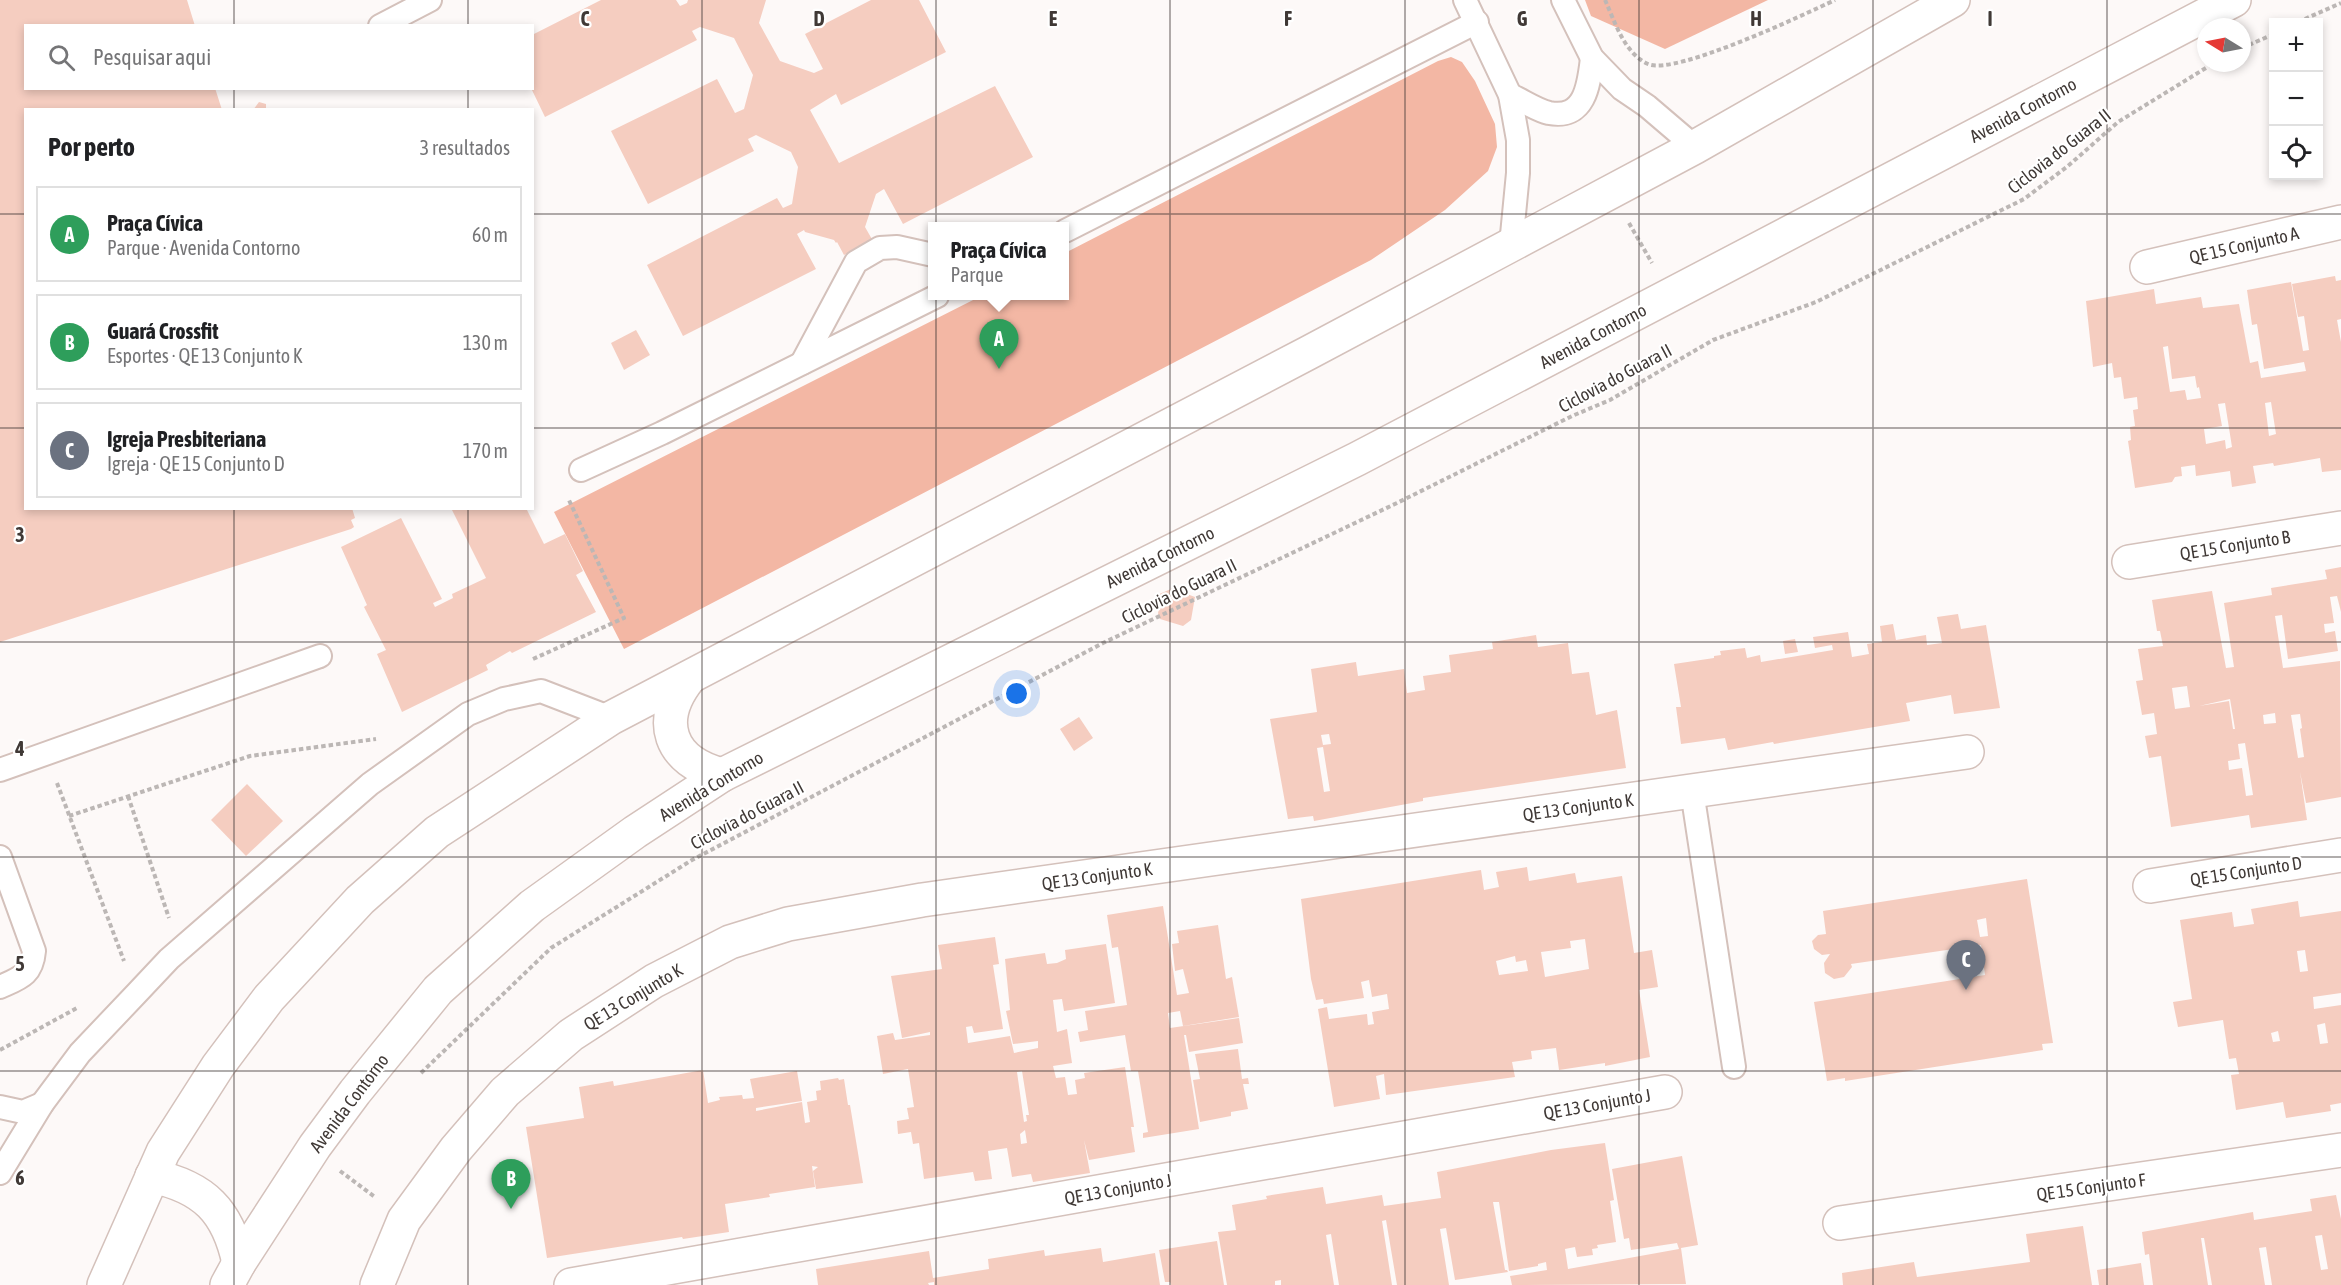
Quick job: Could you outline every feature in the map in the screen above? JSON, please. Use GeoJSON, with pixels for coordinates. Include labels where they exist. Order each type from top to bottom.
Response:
{"type":"FeatureCollection","features":[{"type":"Feature","properties":{"kind":"main road"},"geometry":{"type":"LineString","coordinates":[[104,1285],[163,1152],[224,1057],[269,998],[360,900],[437,832],[611,718],[1611,192],[1695,147],[1953,0]]}},
{"type":"Feature","properties":{"kind":"main road","name":"Avenida Contorno"},"geometry":{"type":"LineString","coordinates":[[233,1274],[315,1146],[355,1092],[438,990],[532,906],[635,832],[722,775],[1357,459],[2234,0]]}},
{"type":"Feature","properties":{"kind":"main road","name":"QE 15 Conjunto A"},"geometry":{"type":"LineString","coordinates":[[2147,267],[2341,222]]}},
{"type":"Feature","properties":{"kind":"main road","name":"QE 15 Conjunto B"},"geometry":{"type":"LineString","coordinates":[[2129,562],[2341,528]]}},
{"type":"Feature","properties":{"kind":"main road"},"geometry":{"type":"LineString","coordinates":[[689,678],[676,695],[670,716],[673,738],[683,756],[701,770],[722,775]]}},
{"type":"Feature","properties":{"kind":"main road","name":"QE 13 Conjunto K"},"geometry":{"type":"LineString","coordinates":[[377,1285],[404,1220],[456,1149],[505,1092],[571,1035],[654,981],[730,942],[788,924],[922,900],[1967,752]]}},
{"type":"Feature","properties":{"kind":"main road","name":"QE 15 Conjunto D"},"geometry":{"type":"LineString","coordinates":[[2151,886],[2341,855]]}},
{"type":"Feature","properties":{"kind":"main road","name":"QE 13 Conjunto J"},"geometry":{"type":"LineString","coordinates":[[571,1285],[1665,1092]]}},
{"type":"Feature","properties":{"kind":"main road","name":"QE 15 Conjunto F"},"geometry":{"type":"LineString","coordinates":[[1840,1223],[2341,1150]]}},
{"type":"Feature","properties":{"kind":"main road"},"geometry":{"type":"LineString","coordinates":[[152,1176],[174,1180],[194,1190],[211,1203],[225,1221],[234,1241],[233,1274]]}},
{"type":"Feature","properties":{"kind":"lane"},"geometry":{"type":"LineString","coordinates":[[384,24],[430,0]]}},
{"type":"Feature","properties":{"kind":"lane"},"geometry":{"type":"LineString","coordinates":[[1465,0],[1510,95],[1518,140],[1518,173],[1511,245]]}},
{"type":"Feature","properties":{"kind":"lane"},"geometry":{"type":"LineString","coordinates":[[1563,0],[1592,58],[1622,89],[1647,106],[1695,147]]}},
{"type":"Feature","properties":{"kind":"lane"},"geometry":{"type":"LineString","coordinates":[[1069,229],[1477,22]]}},
{"type":"Feature","properties":{"kind":"lane"},"geometry":{"type":"LineString","coordinates":[[1510,95],[1550,113],[1570,111],[1581,103],[1588,89],[1592,58]]}},
{"type":"Feature","properties":{"kind":"lane"},"geometry":{"type":"LineString","coordinates":[[802,363],[856,262],[880,248],[897,247],[928,254]]}},
{"type":"Feature","properties":{"kind":"lane"},"geometry":{"type":"LineString","coordinates":[[581,470],[626,451],[929,300]]}},
{"type":"Feature","properties":{"kind":"lane"},"geometry":{"type":"LineString","coordinates":[[0,770],[320,656]]}},
{"type":"Feature","properties":{"kind":"lane"},"geometry":{"type":"LineString","coordinates":[[0,1173],[42,1104],[80,1053],[170,959],[370,784],[468,714],[504,699],[541,691],[611,718]]}},
{"type":"Feature","properties":{"kind":"lane"},"geometry":{"type":"LineString","coordinates":[[1692,791],[1734,1066]]}},
{"type":"Feature","properties":{"kind":"lane"},"geometry":{"type":"LineString","coordinates":[[0,857],[34,951],[33,964],[22,977],[0,987]]}},
{"type":"Feature","properties":{"kind":"lane"},"geometry":{"type":"LineString","coordinates":[[0,1107],[22,1112],[42,1104]]}},
{"type":"Feature","properties":{"kind":"path"},"geometry":{"type":"LineString","coordinates":[[1605,0],[1627,46],[1647,64],[1661,67],[1721,49],[1835,0]]}},
{"type":"Feature","properties":{"kind":"path"},"geometry":{"type":"LineString","coordinates":[[2307,18],[2341,3]]}},
{"type":"Feature","properties":{"kind":"path"},"geometry":{"type":"LineString","coordinates":[[2251,44],[2269,36]]}},
{"type":"Feature","properties":{"kind":"path","name":"Ciclovia do Guara II"},"geometry":{"type":"LineString","coordinates":[[416,1077],[551,948],[692,860],[1103,643],[1610,400],[1713,340],[1816,302],[2024,198],[2068,166],[2118,122],[2199,72]]}},
{"type":"Feature","properties":{"kind":"path"},"geometry":{"type":"LineString","coordinates":[[1611,192],[1653,263],[1662,258]]}},
{"type":"Feature","properties":{"kind":"path"},"geometry":{"type":"LineString","coordinates":[[565,491],[624,618]]}},
{"type":"Feature","properties":{"kind":"path"},"geometry":{"type":"LineString","coordinates":[[69,816],[250,756],[380,739]]}},
{"type":"Feature","properties":{"kind":"path"},"geometry":{"type":"LineString","coordinates":[[46,753],[127,967]]}},
{"type":"Feature","properties":{"kind":"path"},"geometry":{"type":"LineString","coordinates":[[128,796],[172,927]]}},
{"type":"Feature","properties":{"kind":"path"},"geometry":{"type":"LineString","coordinates":[[315,1146],[336,1167],[404,1220]]}},
{"type":"Feature","properties":{"kind":"shaded area"},"geometry":{"type":"Polygon","coordinates":[[[1585,0],[1768,0],[1665,49],[1591,16],[1585,0]]]}},
{"type":"Feature","properties":{"kind":"shaded area"},"geometry":{"type":"Polygon","coordinates":[[[1451,57],[1462,62],[1475,81],[1495,124],[1497,147],[1488,171],[1445,210],[1371,260],[624,649],[554,512],[973,300],[1069,300],[1069,251],[1438,61],[1451,57]]]}},
{"type":"Feature","properties":{"kind":"building"},"geometry":{"type":"Polygon","coordinates":[[[0,0],[187,0],[194,24],[24,24],[24,90],[216,90],[221,108],[24,108],[24,510],[353,510],[355,518],[351,520],[354,527],[0,642],[0,0]]]}},
{"type":"Feature","properties":{"kind":"building"},"geometry":{"type":"Polygon","coordinates":[[[601,0],[676,0],[680,6],[688,0],[766,0],[759,23],[780,61],[814,73],[823,69],[805,34],[871,0],[919,0],[946,52],[841,105],[836,94],[810,110],[839,163],[995,86],[1033,157],[903,224],[884,189],[876,194],[865,227],[873,241],[844,255],[834,240],[804,230],[797,234],[816,269],[683,336],[647,265],[777,198],[783,208],[792,204],[798,167],[791,152],[756,135],[748,139],[754,151],[648,204],[611,131],[717,79],[735,113],[744,109],[753,75],[734,38],[700,27],[692,31],[697,40],[545,117],[532,90],[534,90],[534,34],[601,0]]]}},
{"type":"Feature","properties":{"kind":"building"},"geometry":{"type":"Polygon","coordinates":[[[259,102],[266,104],[266,108],[254,108],[259,102]]]}},
{"type":"Feature","properties":{"kind":"building"},"geometry":{"type":"Polygon","coordinates":[[[2335,276],[2336,281],[2341,280],[2341,319],[2337,320],[2341,342],[2341,470],[2322,472],[2320,458],[2274,466],[2273,463],[2253,466],[2256,483],[2232,487],[2230,471],[2196,476],[2195,465],[2181,467],[2182,476],[2175,477],[2172,482],[2135,488],[2128,441],[2131,440],[2130,427],[2135,426],[2133,410],[2138,409],[2137,397],[2124,399],[2121,377],[2114,378],[2112,363],[2093,367],[2086,301],[2154,289],[2156,304],[2201,297],[2203,308],[2239,304],[2250,363],[2258,361],[2261,378],[2306,371],[2304,362],[2264,369],[2257,324],[2252,325],[2247,290],[2291,282],[2303,351],[2309,350],[2304,316],[2298,317],[2292,284],[2335,276]],[[2168,346],[2163,347],[2170,392],[2185,390],[2187,400],[2201,398],[2195,376],[2172,379],[2168,346]],[[2271,402],[2265,403],[2269,436],[2276,434],[2271,402]],[[2225,403],[2218,404],[2222,426],[2204,429],[2206,444],[2225,440],[2226,449],[2232,447],[2225,403]]]}},
{"type":"Feature","properties":{"kind":"building"},"geometry":{"type":"Polygon","coordinates":[[[636,330],[650,355],[624,370],[611,343],[636,330]]]}},
{"type":"Feature","properties":{"kind":"building"},"geometry":{"type":"Polygon","coordinates":[[[452,510],[527,510],[544,544],[565,534],[583,571],[576,575],[596,612],[512,653],[510,651],[486,665],[488,670],[402,712],[377,654],[386,650],[364,607],[367,605],[341,547],[401,518],[442,599],[433,603],[435,607],[453,598],[452,594],[486,578],[452,510]]]}},
{"type":"Feature","properties":{"kind":"building"},"geometry":{"type":"Polygon","coordinates":[[[2341,567],[2341,612],[2337,596],[2330,597],[2334,623],[2324,624],[2325,633],[2335,631],[2338,651],[2288,659],[2282,615],[2275,616],[2283,668],[2340,661],[2341,797],[2306,803],[2300,772],[2307,820],[2251,828],[2249,815],[2171,827],[2161,756],[2149,758],[2145,736],[2157,734],[2154,713],[2142,715],[2136,681],[2143,680],[2138,649],[2163,646],[2160,631],[2157,631],[2152,600],[2212,591],[2226,668],[2234,667],[2224,603],[2272,595],[2271,588],[2327,579],[2325,570],[2341,567]],[[2187,686],[2172,688],[2175,709],[2190,707],[2187,686]],[[2230,699],[2199,706],[2229,701],[2233,729],[2235,729],[2230,699]],[[2275,713],[2263,715],[2264,724],[2276,723],[2275,713]],[[2300,714],[2291,715],[2298,758],[2304,757],[2300,714]],[[2245,743],[2238,744],[2240,759],[2228,761],[2229,770],[2242,768],[2246,796],[2253,795],[2245,743]]]}},
{"type":"Feature","properties":{"kind":"building"},"geometry":{"type":"Polygon","coordinates":[[[1178,586],[1179,591],[1195,597],[1191,620],[1183,626],[1160,619],[1158,613],[1162,598],[1157,595],[1178,586]]]}},
{"type":"Feature","properties":{"kind":"building"},"geometry":{"type":"Polygon","coordinates":[[[1958,614],[1961,629],[1986,625],[2000,708],[1954,714],[1951,695],[1906,703],[1910,721],[1728,750],[1725,738],[1681,744],[1676,707],[1681,707],[1674,664],[1714,658],[1714,656],[1721,655],[1720,651],[1745,648],[1747,658],[1760,655],[1761,662],[1833,650],[1832,645],[1815,648],[1813,637],[1848,632],[1852,657],[1869,654],[1867,644],[1882,642],[1880,626],[1893,624],[1896,640],[1926,635],[1927,645],[1942,643],[1937,617],[1958,614]]]}},
{"type":"Feature","properties":{"kind":"building"},"geometry":{"type":"Polygon","coordinates":[[[1536,635],[1538,647],[1568,643],[1572,674],[1589,672],[1596,715],[1617,710],[1626,768],[1423,798],[1423,801],[1314,821],[1313,816],[1288,819],[1270,719],[1317,712],[1311,669],[1356,662],[1358,676],[1404,669],[1407,693],[1425,690],[1423,676],[1451,672],[1449,655],[1493,649],[1492,642],[1536,635]],[[1329,734],[1321,735],[1323,745],[1331,744],[1329,734]],[[1323,747],[1317,748],[1324,792],[1330,791],[1323,747]]]}},
{"type":"Feature","properties":{"kind":"building"},"geometry":{"type":"Polygon","coordinates":[[[1795,639],[1798,652],[1785,654],[1783,641],[1795,639]]]}},
{"type":"Feature","properties":{"kind":"building"},"geometry":{"type":"Polygon","coordinates":[[[1079,717],[1093,738],[1074,751],[1060,729],[1079,717]]]}},
{"type":"Feature","properties":{"kind":"building"},"geometry":{"type":"Polygon","coordinates":[[[247,784],[283,821],[246,856],[211,820],[247,784]]]}},
{"type":"Feature","properties":{"kind":"building"},"geometry":{"type":"Polygon","coordinates":[[[1527,867],[1529,881],[1575,873],[1577,883],[1622,876],[1634,953],[1652,950],[1658,987],[1639,990],[1650,1057],[1605,1066],[1605,1063],[1559,1070],[1556,1048],[1531,1051],[1532,1059],[1512,1062],[1515,1077],[1386,1095],[1384,1074],[1376,1076],[1380,1099],[1334,1107],[1318,1009],[1327,1007],[1329,1019],[1367,1014],[1368,1025],[1374,1024],[1372,1012],[1389,1009],[1387,994],[1372,997],[1369,980],[1361,982],[1364,998],[1324,1004],[1323,999],[1316,1000],[1311,979],[1301,899],[1481,870],[1484,890],[1499,887],[1496,872],[1527,867]],[[1585,939],[1570,941],[1571,948],[1541,952],[1545,977],[1589,969],[1585,939]],[[1515,956],[1496,961],[1499,975],[1528,971],[1526,960],[1516,962],[1515,956]]]}},
{"type":"Feature","properties":{"kind":"building"},"geometry":{"type":"Polygon","coordinates":[[[2027,879],[2053,1043],[2042,1044],[2043,1050],[1845,1081],[1845,1078],[1827,1081],[1814,1002],[1985,975],[1981,945],[1851,964],[1852,967],[1844,977],[1834,979],[1825,973],[1824,963],[1830,954],[1822,955],[1814,949],[1812,941],[1818,935],[1826,934],[1823,911],[2027,879]],[[1986,918],[1977,920],[1980,937],[1988,936],[1986,918]]]}},
{"type":"Feature","properties":{"kind":"building"},"geometry":{"type":"Polygon","coordinates":[[[2298,901],[2300,917],[2341,911],[2341,993],[2313,997],[2314,1009],[2341,1005],[2341,1103],[2330,1105],[2331,1111],[2286,1118],[2283,1102],[2236,1110],[2231,1075],[2239,1074],[2236,1058],[2229,1059],[2223,1020],[2178,1027],[2173,1002],[2192,999],[2180,920],[2232,912],[2234,927],[2254,924],[2251,909],[2298,901]],[[2305,950],[2297,951],[2300,972],[2308,971],[2305,950]],[[2325,1023],[2317,1025],[2320,1044],[2328,1043],[2325,1023]],[[2278,1031],[2271,1033],[2273,1042],[2280,1041],[2278,1031]]]}},
{"type":"Feature","properties":{"kind":"building"},"geometry":{"type":"Polygon","coordinates":[[[1163,906],[1177,995],[1189,993],[1183,969],[1175,971],[1172,944],[1179,943],[1177,931],[1218,925],[1226,979],[1232,977],[1239,1017],[1183,1026],[1180,1011],[1168,1013],[1170,1028],[1239,1018],[1243,1043],[1189,1052],[1186,1035],[1184,1035],[1199,1129],[1143,1138],[1143,1133],[1148,1132],[1138,1071],[1131,1071],[1125,1035],[1080,1042],[1078,1032],[1088,1030],[1085,1011],[1127,1005],[1118,947],[1112,948],[1107,915],[1163,906]]]}},
{"type":"Feature","properties":{"kind":"building"},"geometry":{"type":"Polygon","coordinates":[[[995,937],[999,964],[993,965],[1003,1029],[974,1033],[972,1026],[966,1027],[968,1043],[1010,1036],[1014,1053],[1038,1048],[1038,1041],[1013,1044],[1006,1011],[1010,1010],[1005,959],[1045,953],[1047,964],[1057,963],[1066,959],[1065,950],[1106,944],[1115,1003],[1064,1011],[1062,999],[1053,1000],[1057,1032],[1067,1029],[1072,1063],[1053,1066],[1056,1078],[1065,1077],[1068,1095],[1077,1094],[1075,1080],[1085,1078],[1084,1073],[1125,1067],[1134,1127],[1131,1127],[1135,1152],[1089,1160],[1084,1140],[1090,1173],[1033,1182],[1031,1174],[1012,1177],[1007,1148],[988,1151],[992,1179],[975,1181],[973,1172],[924,1179],[919,1143],[913,1144],[911,1132],[898,1134],[897,1121],[909,1119],[907,1108],[914,1107],[908,1069],[883,1074],[877,1036],[893,1033],[895,1040],[930,1035],[930,1032],[902,1038],[891,976],[942,969],[938,945],[995,937]],[[1022,1071],[1017,1072],[1024,1122],[1027,1121],[1026,1115],[1029,1115],[1022,1071]],[[1025,1130],[1020,1134],[1021,1144],[1027,1143],[1025,1130]]]}},
{"type":"Feature","properties":{"kind":"building"},"geometry":{"type":"Polygon","coordinates":[[[1238,1049],[1242,1079],[1248,1078],[1249,1084],[1243,1084],[1248,1109],[1231,1112],[1231,1116],[1200,1122],[1193,1080],[1200,1079],[1195,1054],[1238,1049]]]}},
{"type":"Feature","properties":{"kind":"building"},"geometry":{"type":"Polygon","coordinates":[[[703,1070],[708,1103],[720,1100],[719,1097],[742,1095],[743,1099],[754,1098],[750,1079],[797,1071],[802,1101],[756,1108],[756,1111],[802,1102],[805,1123],[810,1122],[807,1102],[817,1100],[816,1091],[821,1090],[820,1081],[844,1079],[863,1183],[816,1189],[813,1171],[818,1167],[812,1166],[815,1187],[725,1204],[729,1232],[547,1258],[526,1127],[584,1118],[579,1087],[613,1081],[614,1086],[703,1070]]]}},
{"type":"Feature","properties":{"kind":"building"},"geometry":{"type":"Polygon","coordinates":[[[1605,1143],[1614,1200],[1610,1201],[1616,1242],[1597,1245],[1598,1248],[1592,1249],[1593,1255],[1577,1257],[1575,1247],[1565,1249],[1568,1269],[1679,1249],[1677,1243],[1631,1250],[1629,1238],[1624,1239],[1612,1169],[1682,1156],[1698,1245],[1681,1248],[1686,1284],[1512,1285],[1510,1276],[1547,1270],[1546,1262],[1538,1266],[1509,1271],[1499,1202],[1493,1202],[1505,1270],[1508,1272],[1455,1280],[1446,1228],[1440,1229],[1449,1285],[1397,1285],[1386,1220],[1382,1221],[1392,1285],[1339,1285],[1331,1234],[1326,1235],[1334,1285],[1281,1285],[1281,1280],[1275,1281],[1275,1285],[1227,1285],[1218,1232],[1236,1230],[1232,1205],[1267,1199],[1266,1196],[1323,1187],[1326,1204],[1382,1195],[1384,1206],[1441,1198],[1437,1172],[1551,1150],[1605,1143]]]}},
{"type":"Feature","properties":{"kind":"building"},"geometry":{"type":"Polygon","coordinates":[[[2336,1195],[2341,1219],[2341,1285],[2272,1285],[2266,1247],[2259,1248],[2265,1285],[2212,1285],[2204,1238],[2201,1238],[2208,1285],[2153,1285],[2149,1254],[2145,1255],[2142,1232],[2253,1212],[2254,1220],[2312,1211],[2310,1199],[2336,1195]],[[2322,1235],[2315,1236],[2321,1270],[2328,1269],[2322,1235]]]}},
{"type":"Feature","properties":{"kind":"building"},"geometry":{"type":"Polygon","coordinates":[[[2083,1226],[2092,1285],[1843,1285],[1842,1273],[1914,1262],[1917,1277],[2030,1262],[2026,1234],[2083,1226]]]}},
{"type":"Feature","properties":{"kind":"building"},"geometry":{"type":"Polygon","coordinates":[[[1217,1241],[1224,1285],[1171,1285],[1170,1282],[1165,1282],[1159,1250],[1217,1241]]]}},
{"type":"Feature","properties":{"kind":"building"},"geometry":{"type":"Polygon","coordinates":[[[1101,1248],[1103,1262],[1155,1253],[1160,1285],[934,1285],[934,1282],[928,1283],[929,1285],[818,1285],[816,1269],[929,1251],[933,1278],[989,1269],[988,1259],[1044,1250],[1045,1256],[1101,1248]]]}},
{"type":"Feature","properties":{"kind":"building"},"geometry":{"type":"Polygon","coordinates":[[[2141,1263],[2144,1285],[2099,1285],[2097,1270],[2141,1263]]]}},
{"type":"Feature","properties":{"kind":"place","name":"Praça Cívica"},"geometry":{"type":"Point","coordinates":[999,369]}},
{"type":"Feature","properties":{"kind":"place","name":"Igreja Presbiteriana"},"geometry":{"type":"Point","coordinates":[1966,990]}},
{"type":"Feature","properties":{"kind":"place","name":"Guará Crossfit"},"geometry":{"type":"Point","coordinates":[511,1209]}}]}
